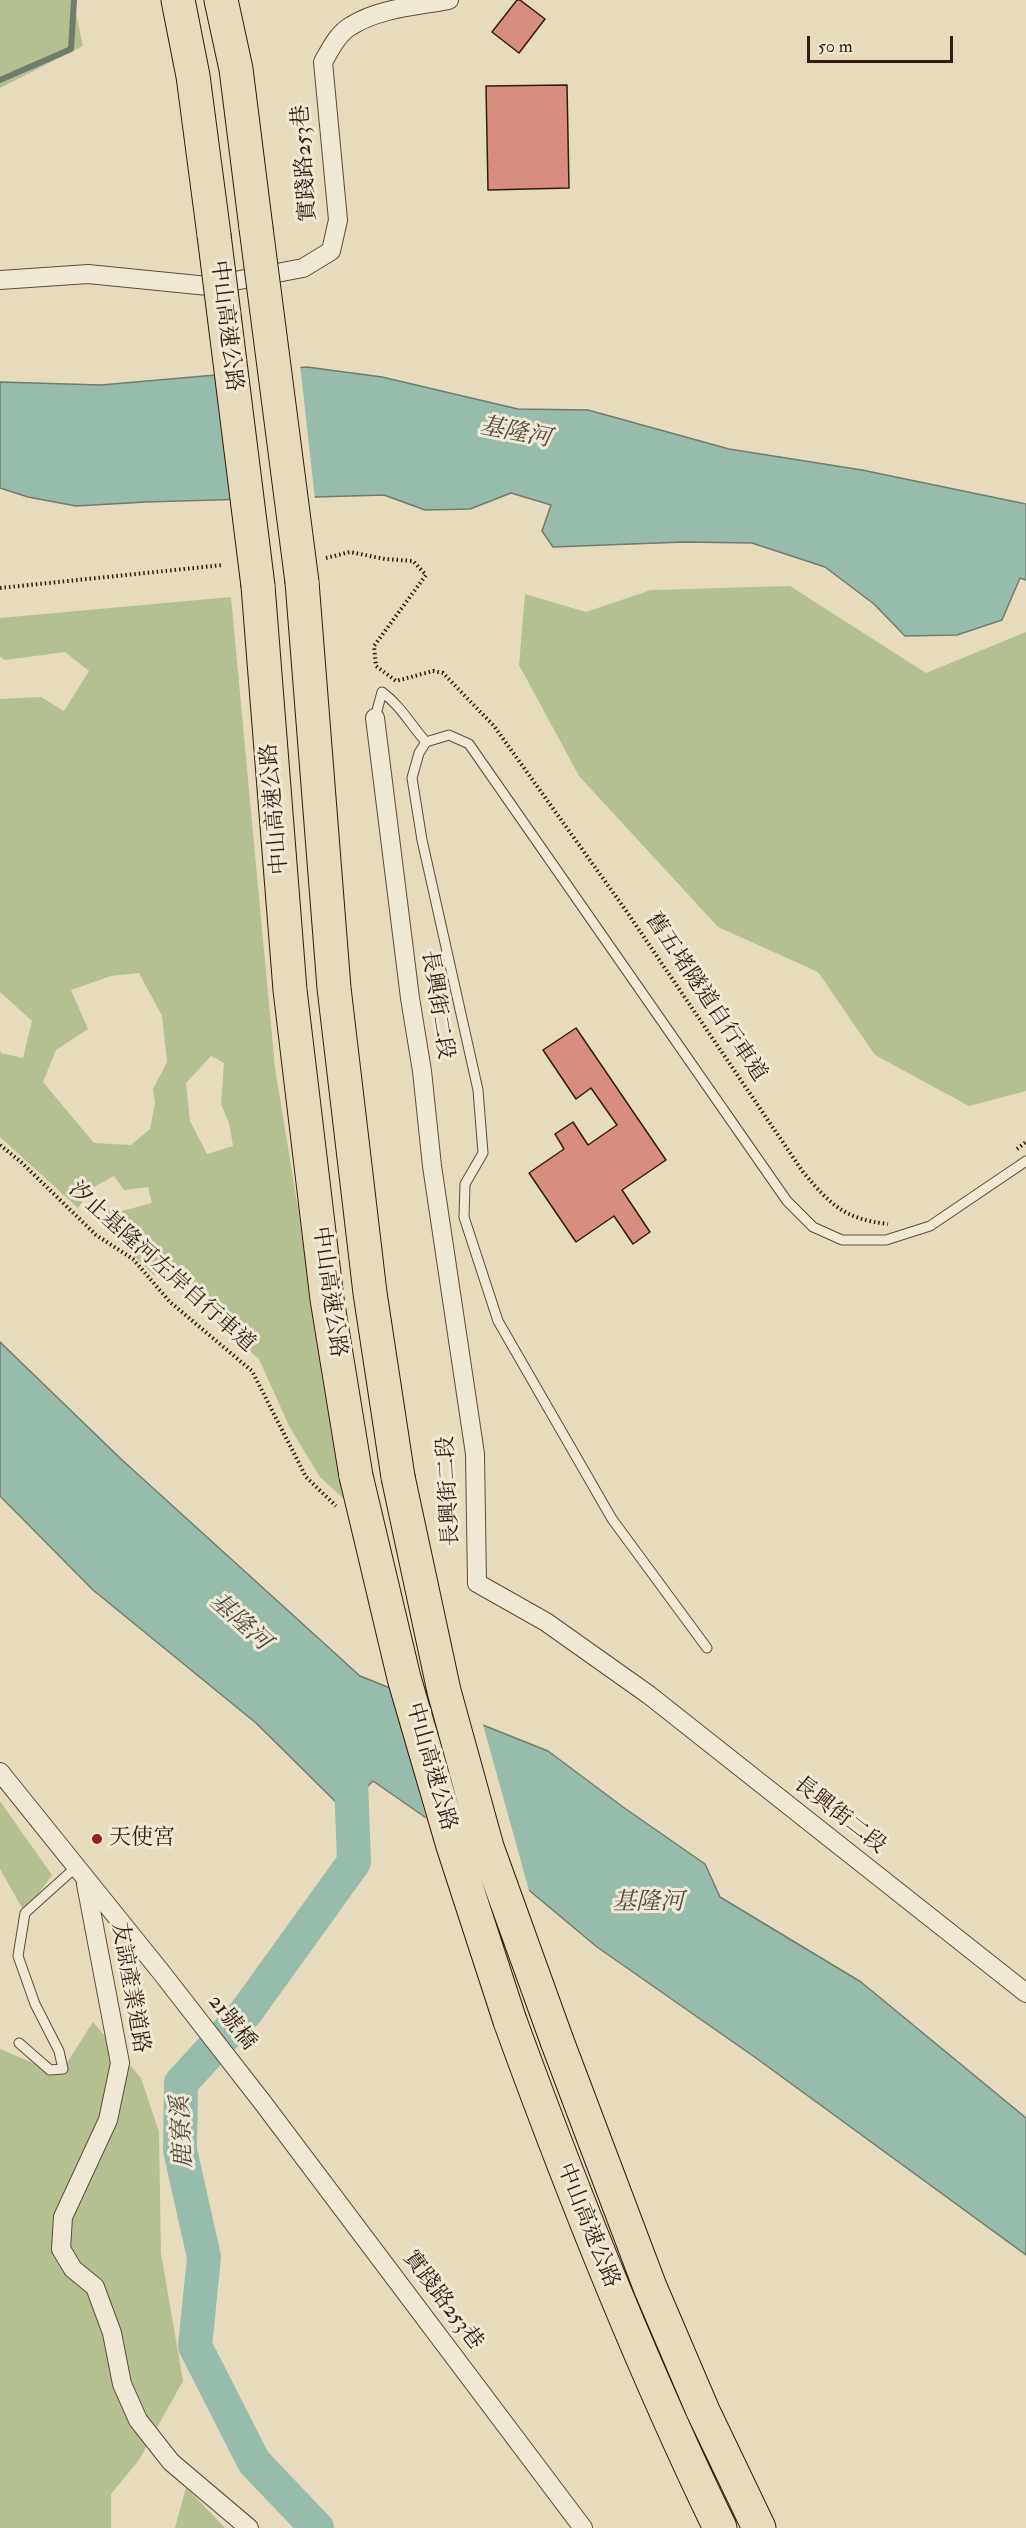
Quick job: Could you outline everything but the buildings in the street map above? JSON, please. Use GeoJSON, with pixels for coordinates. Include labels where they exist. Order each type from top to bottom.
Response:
{"type":"FeatureCollection","features":[{"type":"Feature","properties":{"kind":"highway","name":"中山高速公路"},"geometry":{"type":"LineString","coordinates":[[178,0],[193,76],[258,586],[290,990],[327,1299],[356,1476],[404,1678],[453,1846],[510,2021],[566,2176],[614,2294],[672,2429],[720,2528]]}},
{"type":"Feature","properties":{"kind":"highway","name":"中山高速公路"},"geometry":{"type":"LineString","coordinates":[[221,0],[236,69],[302,582],[334,988],[370,1293],[398,1477],[444,1691],[481,1824],[557,2041],[650,2287],[703,2411],[759,2528]]}},
{"type":"Feature","properties":{"kind":"highway"},"geometry":{"type":"LineString","coordinates":[[229,0],[236,69]]}},
{"type":"Feature","properties":{"kind":"street","name":"實踐路253巷"},"geometry":{"type":"LineString","coordinates":[[0,280],[88,274],[208,286],[303,268],[331,250],[338,220],[323,62],[335,43],[350,26],[387,11],[449,0]]}},
{"type":"Feature","properties":{"kind":"street","name":"長興街二段"},"geometry":{"type":"LineString","coordinates":[[375,718],[410,998],[422,1071],[432,1166],[475,1454],[477,1583],[546,1622],[649,1695],[1026,1993]]}},
{"type":"Feature","properties":{"kind":"street"},"geometry":{"type":"LineString","coordinates":[[0,1772],[130,1934]]}},
{"type":"Feature","properties":{"kind":"street","name":"友諒產業道路"},"geometry":{"type":"LineString","coordinates":[[80,1874],[97,1943],[120,2063],[108,2120],[63,2217],[61,2249],[73,2269],[95,2287],[112,2333],[122,2384],[138,2420],[171,2462],[249,2528]]}},
{"type":"Feature","properties":{"kind":"street"},"geometry":{"type":"LineString","coordinates":[[97,1943],[102,1930],[110,1925],[130,1934]]}},
{"type":"Feature","properties":{"kind":"street","name":"21號橋"},"geometry":{"type":"LineString","coordinates":[[130,1934],[263,2103]]}},
{"type":"Feature","properties":{"kind":"street","name":"實踐路253巷"},"geometry":{"type":"LineString","coordinates":[[263,2103],[584,2528]]}},
{"type":"Feature","properties":{"kind":"lane"},"geometry":{"type":"LineString","coordinates":[[375,718],[382,692],[398,703],[407,722],[426,742]]}},
{"type":"Feature","properties":{"kind":"lane"},"geometry":{"type":"LineString","coordinates":[[707,1648],[606,1509],[498,1321],[473,1250],[464,1217],[463,1198],[465,1184],[483,1153],[482,1124],[478,1090],[422,840],[412,778],[419,753],[426,742],[449,735],[469,744],[788,1201],[813,1227],[842,1240],[886,1240],[930,1226],[1026,1161]]}},
{"type":"Feature","properties":{"kind":"lane"},"geometry":{"type":"LineString","coordinates":[[19,2043],[50,2070],[63,2069],[60,2051],[35,2004],[18,1956],[25,1913],[80,1874]]}},
{"type":"Feature","properties":{"kind":"path","name":"舊五堵隧道自行車道"},"geometry":{"type":"LineString","coordinates":[[326,558],[350,552],[385,559],[413,561],[426,575],[374,646],[376,666],[396,681],[433,671],[443,673],[454,682],[494,726],[627,912],[803,1172],[823,1196],[847,1214],[864,1221],[890,1224]]}},
{"type":"Feature","properties":{"kind":"path"},"geometry":{"type":"LineString","coordinates":[[0,588],[223,565]]}},
{"type":"Feature","properties":{"kind":"path"},"geometry":{"type":"LineString","coordinates":[[1009,1155],[1026,1142]]}},
{"type":"Feature","properties":{"kind":"path","name":"汐止基隆河左岸自行車道"},"geometry":{"type":"LineString","coordinates":[[0,1145],[21,1162],[96,1235],[133,1259],[170,1302],[252,1371],[306,1477],[338,1508]]}},
{"type":"Feature","properties":{"kind":"shaded area"},"geometry":{"type":"Polygon","coordinates":[[[0,0],[73,0],[83,46],[0,88],[0,0]]]}},
{"type":"Feature","properties":{"kind":"shaded area"},"geometry":{"type":"Polygon","coordinates":[[[790,586],[926,673],[1026,632],[1026,1091],[969,1106],[875,1055],[818,972],[718,927],[579,776],[519,665],[525,594],[586,612],[651,590],[790,586]]]}},
{"type":"Feature","properties":{"kind":"shaded area"},"geometry":{"type":"Polygon","coordinates":[[[231,597],[275,1068],[346,1501],[320,1477],[289,1426],[259,1359],[213,1320],[227,1314],[219,1300],[200,1297],[184,1265],[154,1275],[107,1230],[108,1209],[122,1211],[152,1203],[148,1187],[124,1190],[114,1176],[92,1188],[78,1208],[0,1137],[0,1050],[1,1053],[23,1058],[32,1021],[0,992],[0,699],[41,697],[64,711],[89,671],[65,652],[5,660],[0,657],[0,618],[231,597]],[[139,973],[111,976],[71,990],[88,1029],[56,1050],[43,1082],[94,1143],[131,1145],[150,1129],[155,1103],[153,1089],[167,1062],[162,1016],[139,973]],[[211,1056],[186,1083],[190,1121],[207,1154],[233,1146],[229,1123],[221,1104],[224,1063],[211,1056]]]}},
{"type":"Feature","properties":{"kind":"shaded area"},"geometry":{"type":"Polygon","coordinates":[[[0,1801],[52,1875],[25,1913],[0,1869],[0,1801]]]}},
{"type":"Feature","properties":{"kind":"shaded area"},"geometry":{"type":"Polygon","coordinates":[[[93,2022],[141,2078],[159,2132],[161,2253],[183,2381],[139,2460],[111,2494],[111,2528],[0,2528],[0,2049],[50,2070],[63,2069],[93,2022]]]}},
{"type":"Feature","properties":{"kind":"shaded area"},"geometry":{"type":"Polygon","coordinates":[[[186,2487],[225,2528],[175,2528],[186,2487]]]}},
{"type":"Feature","properties":{"kind":"water","name":"基隆河"},"geometry":{"type":"Polygon","coordinates":[[[307,367],[382,377],[518,409],[588,410],[729,449],[862,470],[1026,504],[1026,580],[1020,578],[1002,620],[957,635],[905,636],[874,604],[825,567],[752,543],[684,542],[553,547],[542,531],[551,505],[511,493],[470,509],[425,510],[384,495],[76,506],[28,497],[0,488],[0,382],[101,385],[307,367]]]}},
{"type":"Feature","properties":{"kind":"water","name":"基隆河"},"geometry":{"type":"Polygon","coordinates":[[[0,1342],[121,1459],[360,1676],[548,1751],[705,1864],[720,1897],[861,1982],[1026,2118],[1026,2255],[756,2058],[597,1947],[524,1886],[373,1781],[344,1810],[256,1723],[93,1590],[0,1496],[0,1342]]]}},
{"type":"Feature","properties":{"kind":"pier"},"geometry":{"type":"Polygon","coordinates":[[[300,364],[315,500],[238,502],[221,371],[300,364]]]}},
{"type":"Feature","properties":{"kind":"pier"},"geometry":{"type":"Polygon","coordinates":[[[390,1684],[482,1721],[530,1894],[427,1822],[390,1684]]]}},
{"type":"Feature","properties":{"kind":"waterway"},"geometry":{"type":"LineString","coordinates":[[0,80],[71,49],[74,0]]}},
{"type":"Feature","properties":{"kind":"waterway","name":"鹿寮溪"},"geometry":{"type":"LineString","coordinates":[[317,2528],[254,2462],[195,2346],[204,2257],[180,2150],[181,2083],[246,2012],[354,1862],[350,1754]]}},
{"type":"Feature","properties":{"kind":"place","name":"天使宮"},"geometry":{"type":"Point","coordinates":[97,1839]}}]}
